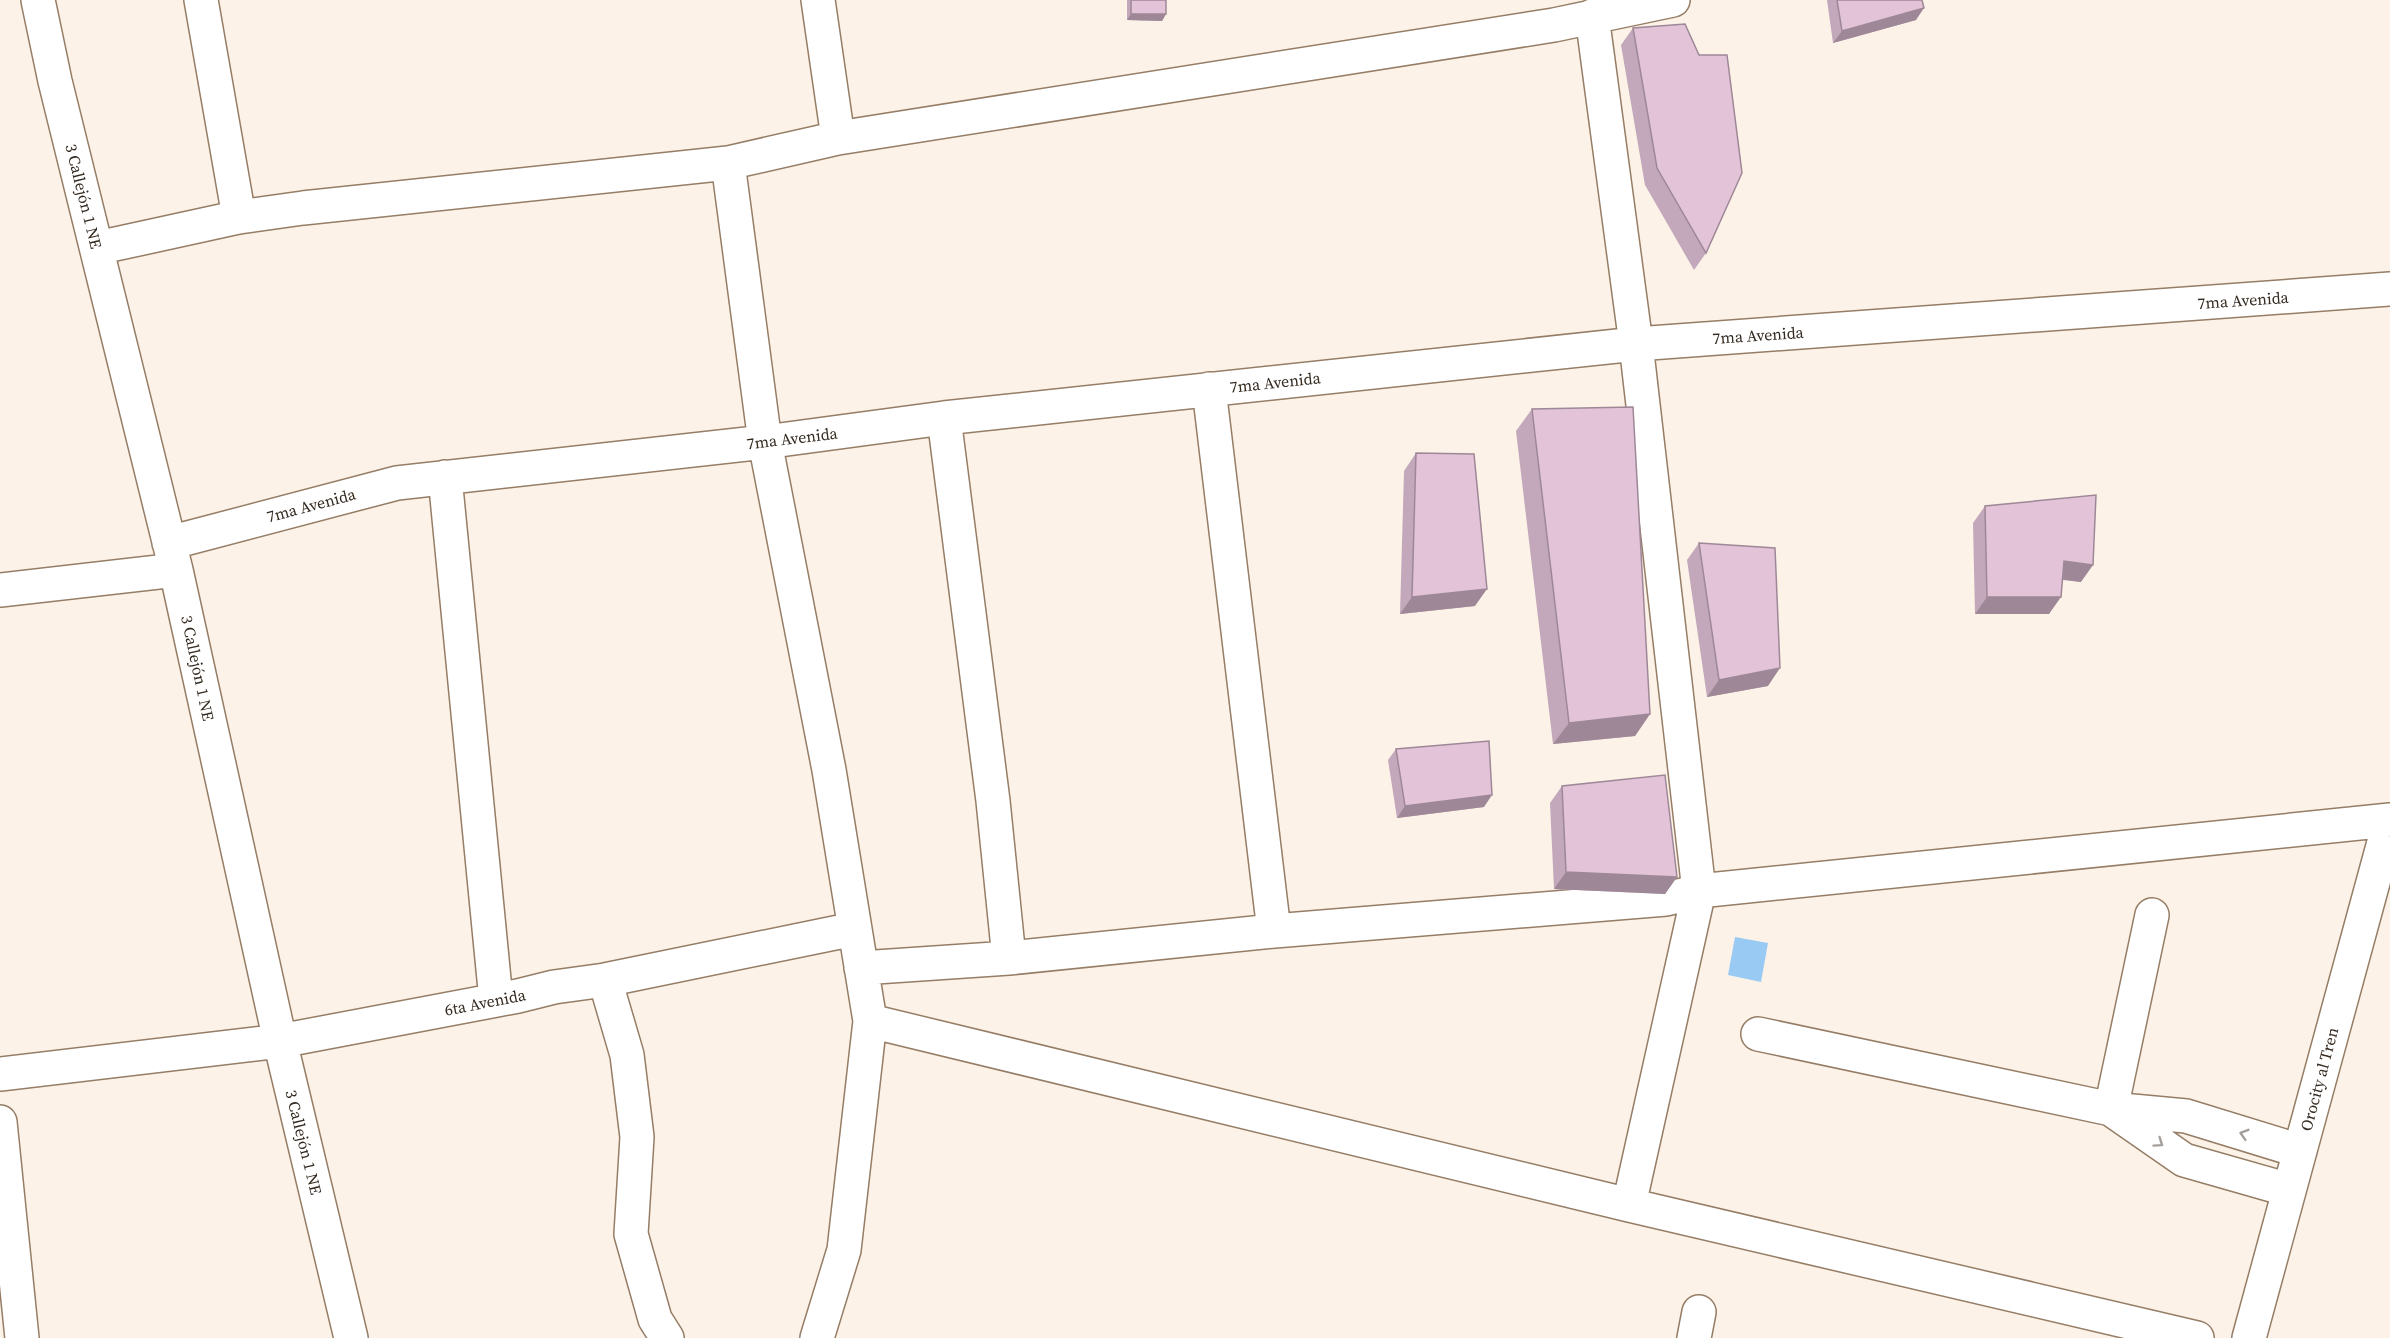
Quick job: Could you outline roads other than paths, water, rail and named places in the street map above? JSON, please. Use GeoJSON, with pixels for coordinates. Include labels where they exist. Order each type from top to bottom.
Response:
{"type":"FeatureCollection","features":[{"type":"Feature","properties":{"kind":"street","name":"3 Callejón 1 NE"},"geometry":{"type":"LineString","coordinates":[[38,0],[55,81],[172,557],[280,1041],[351,1338]]}},
{"type":"Feature","properties":{"kind":"street"},"geometry":{"type":"LineString","coordinates":[[201,0],[239,217]]}},
{"type":"Feature","properties":{"kind":"street"},"geometry":{"type":"LineString","coordinates":[[818,0],[838,138]]}},
{"type":"Feature","properties":{"kind":"street"},"geometry":{"type":"LineString","coordinates":[[97,248],[239,217],[303,208],[728,164],[838,138],[1552,13],[1592,16],[1673,0]]}},
{"type":"Feature","properties":{"kind":"street"},"geometry":{"type":"LineString","coordinates":[[1592,16],[1636,344],[1699,891],[1629,1205]]}},
{"type":"Feature","properties":{"kind":"street"},"geometry":{"type":"LineString","coordinates":[[728,164],[765,442],[829,770],[870,1022],[844,1250],[817,1338]]}},
{"type":"Feature","properties":{"kind":"street","name":"7ma Avenida"},"geometry":{"type":"LineString","coordinates":[[0,590],[172,557],[397,483],[765,442],[944,418],[1636,344],[2390,289]]}},
{"type":"Feature","properties":{"kind":"street"},"geometry":{"type":"LineString","coordinates":[[1209,389],[1274,931]]}},
{"type":"Feature","properties":{"kind":"street"},"geometry":{"type":"LineString","coordinates":[[944,418],[993,801],[1009,958]]}},
{"type":"Feature","properties":{"kind":"street"},"geometry":{"type":"LineString","coordinates":[[446,477],[496,1000]]}},
{"type":"Feature","properties":{"kind":"street"},"geometry":{"type":"LineString","coordinates":[[861,968],[1009,958],[1274,931],[1666,899],[1699,891],[2390,820]]}},
{"type":"Feature","properties":{"kind":"street","name":"Orocity al Tren"},"geometry":{"type":"LineString","coordinates":[[2249,1338],[2390,820]]}},
{"type":"Feature","properties":{"kind":"street"},"geometry":{"type":"LineString","coordinates":[[2111,1109],[2152,915]]}},
{"type":"Feature","properties":{"kind":"street","name":"6ta Avenida"},"geometry":{"type":"LineString","coordinates":[[0,1074],[280,1041],[554,987],[605,980],[854,929]]}},
{"type":"Feature","properties":{"kind":"street"},"geometry":{"type":"LineString","coordinates":[[605,980],[627,1055],[637,1137],[631,1234],[655,1319],[667,1338]]}},
{"type":"Feature","properties":{"kind":"street"},"geometry":{"type":"LineString","coordinates":[[870,1022],[1629,1205],[2197,1338]]}},
{"type":"Feature","properties":{"kind":"street"},"geometry":{"type":"LineString","coordinates":[[1758,1034],[2111,1109],[2186,1116],[2300,1151]]}},
{"type":"Feature","properties":{"kind":"street"},"geometry":{"type":"LineString","coordinates":[[2111,1109],[2184,1160],[2289,1190]]}},
{"type":"Feature","properties":{"kind":"street"},"geometry":{"type":"LineString","coordinates":[[0,1122],[22,1338]]}},
{"type":"Feature","properties":{"kind":"water"},"geometry":{"type":"Polygon","coordinates":[[[1735,937],[1768,943],[1761,982],[1728,975],[1735,937]]]}}]}
